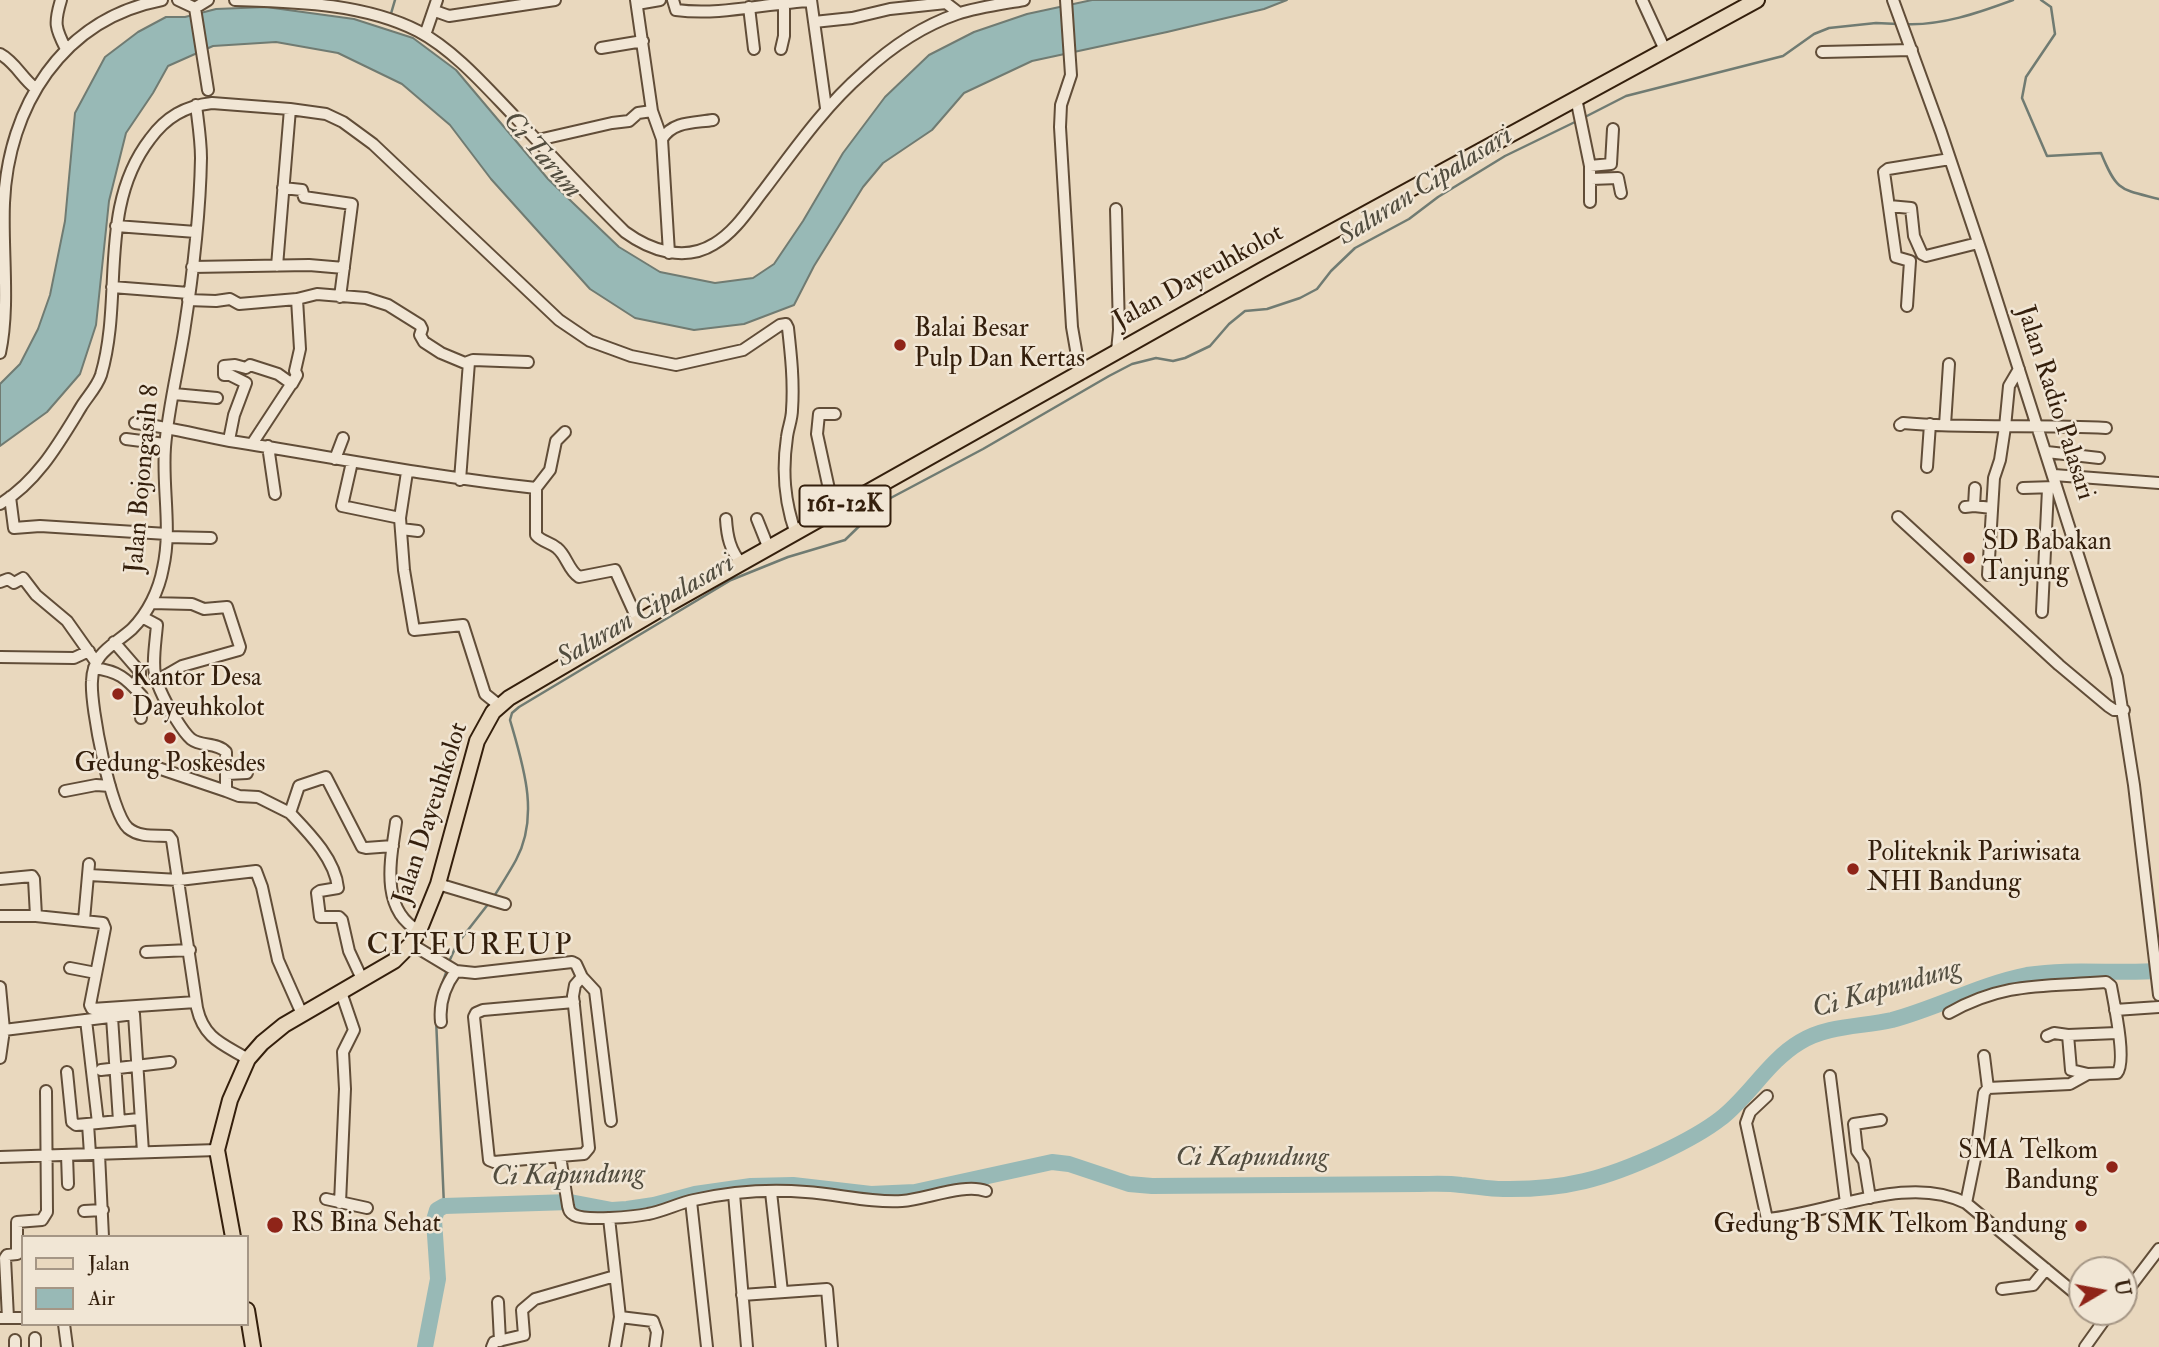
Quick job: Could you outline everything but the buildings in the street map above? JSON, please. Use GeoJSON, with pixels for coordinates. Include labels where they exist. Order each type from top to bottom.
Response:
{"type":"FeatureCollection","features":[{"type":"Feature","properties":{"kind":"main road","name":"Jalan Dayeuhkolot"},"geometry":{"type":"LineString","coordinates":[[233,1235],[217,1150],[230,1100],[248,1059],[272,1034],[394,961],[411,944],[438,884],[477,741],[482,728],[500,706],[526,687],[1117,351],[1756,0]]}},
{"type":"Feature","properties":{"kind":"main road"},"geometry":{"type":"LineString","coordinates":[[248,1319],[253,1347]]}},
{"type":"Feature","properties":{"kind":"street"},"geometry":{"type":"LineString","coordinates":[[61,0],[55,22],[66,48]]}},
{"type":"Feature","properties":{"kind":"street"},"geometry":{"type":"LineString","coordinates":[[0,353],[4,286],[4,200],[17,126],[35,88],[66,48],[110,19],[162,0]]}},
{"type":"Feature","properties":{"kind":"street"},"geometry":{"type":"LineString","coordinates":[[178,0],[195,8]]}},
{"type":"Feature","properties":{"kind":"street"},"geometry":{"type":"LineString","coordinates":[[195,8],[208,0]]}},
{"type":"Feature","properties":{"kind":"street"},"geometry":{"type":"LineString","coordinates":[[235,0],[308,2],[357,11],[391,20],[425,35],[475,74],[625,232],[641,243],[669,253],[693,253],[704,249],[715,244],[736,225],[826,108],[886,53],[931,24],[959,13],[1024,0]]}},
{"type":"Feature","properties":{"kind":"street"},"geometry":{"type":"LineString","coordinates":[[425,35],[436,6],[450,16],[555,0]]}},
{"type":"Feature","properties":{"kind":"street"},"geometry":{"type":"LineString","coordinates":[[660,0],[636,2],[652,111],[662,139],[669,253]]}},
{"type":"Feature","properties":{"kind":"street"},"geometry":{"type":"LineString","coordinates":[[673,0],[677,10],[693,12],[749,7],[767,2],[811,1],[826,108]]}},
{"type":"Feature","properties":{"kind":"street"},"geometry":{"type":"LineString","coordinates":[[880,0],[890,9]]}},
{"type":"Feature","properties":{"kind":"street"},"geometry":{"type":"LineString","coordinates":[[1642,0],[1665,50]]}},
{"type":"Feature","properties":{"kind":"street"},"geometry":{"type":"LineString","coordinates":[[780,49],[784,36],[784,2]]}},
{"type":"Feature","properties":{"kind":"street"},"geometry":{"type":"LineString","coordinates":[[814,22],[946,3],[959,13]]}},
{"type":"Feature","properties":{"kind":"street","name":"Jalan Radio Palasari"},"geometry":{"type":"LineString","coordinates":[[1894,3],[1978,243],[2047,452],[2054,475],[2053,488],[2117,677],[2124,710],[2159,995]]}},
{"type":"Feature","properties":{"kind":"street"},"geometry":{"type":"LineString","coordinates":[[1066,4],[1070,83],[1062,105],[1060,127],[1072,327],[1080,373]]}},
{"type":"Feature","properties":{"kind":"street"},"geometry":{"type":"LineString","coordinates":[[749,7],[754,49]]}},
{"type":"Feature","properties":{"kind":"street"},"geometry":{"type":"LineString","coordinates":[[195,8],[208,90]]}},
{"type":"Feature","properties":{"kind":"street"},"geometry":{"type":"LineString","coordinates":[[601,48],[643,41]]}},
{"type":"Feature","properties":{"kind":"street"},"geometry":{"type":"LineString","coordinates":[[1822,52],[1912,50]]}},
{"type":"Feature","properties":{"kind":"street"},"geometry":{"type":"LineString","coordinates":[[0,54],[13,63],[26,81],[35,88]]}},
{"type":"Feature","properties":{"kind":"street"},"geometry":{"type":"LineString","coordinates":[[208,90],[226,104]]}},
{"type":"Feature","properties":{"kind":"street"},"geometry":{"type":"LineString","coordinates":[[194,105],[208,90]]}},
{"type":"Feature","properties":{"kind":"street"},"geometry":{"type":"LineString","coordinates":[[1576,98],[1590,166],[1590,202]]}},
{"type":"Feature","properties":{"kind":"street"},"geometry":{"type":"LineString","coordinates":[[211,538],[40,526],[14,528],[5,500],[51,456],[98,383],[110,320],[120,200],[141,150],[167,120],[183,109],[194,105],[226,104],[326,114],[343,122],[373,144],[559,320],[590,341],[631,356],[671,364],[738,352],[780,325],[786,324],[794,379],[783,487],[796,534]]}},
{"type":"Feature","properties":{"kind":"street","name":"Jalan Bojongasih 8"},"geometry":{"type":"LineString","coordinates":[[95,665],[101,653],[142,617],[163,567],[167,535],[165,444],[196,232],[201,155],[194,105]]}},
{"type":"Feature","properties":{"kind":"street"},"geometry":{"type":"LineString","coordinates":[[277,266],[290,109]]}},
{"type":"Feature","properties":{"kind":"street"},"geometry":{"type":"LineString","coordinates":[[538,140],[629,121],[638,113],[652,111]]}},
{"type":"Feature","properties":{"kind":"street"},"geometry":{"type":"LineString","coordinates":[[662,139],[667,131],[675,126],[713,120]]}},
{"type":"Feature","properties":{"kind":"street"},"geometry":{"type":"LineString","coordinates":[[1590,166],[1611,164],[1613,129]]}},
{"type":"Feature","properties":{"kind":"street"},"geometry":{"type":"LineString","coordinates":[[1907,306],[1910,261],[1896,257],[1884,175],[1886,170],[1950,159]]}},
{"type":"Feature","properties":{"kind":"street"},"geometry":{"type":"LineString","coordinates":[[1591,179],[1619,178],[1620,194]]}},
{"type":"Feature","properties":{"kind":"street"},"geometry":{"type":"LineString","coordinates":[[284,188],[302,190],[304,197],[352,204],[340,297]]}},
{"type":"Feature","properties":{"kind":"street"},"geometry":{"type":"LineString","coordinates":[[1889,206],[1911,208],[1914,236],[1922,254],[1931,256],[1978,243]]}},
{"type":"Feature","properties":{"kind":"street"},"geometry":{"type":"LineString","coordinates":[[1116,209],[1119,330],[1117,351]]}},
{"type":"Feature","properties":{"kind":"street"},"geometry":{"type":"LineString","coordinates":[[117,226],[196,232]]}},
{"type":"Feature","properties":{"kind":"street"},"geometry":{"type":"LineString","coordinates":[[192,267],[344,268]]}},
{"type":"Feature","properties":{"kind":"street"},"geometry":{"type":"LineString","coordinates":[[112,287],[216,301],[230,299],[240,304],[297,299],[317,294],[366,298],[388,304],[420,325],[422,329],[419,335],[424,342],[461,362],[528,362]]}},
{"type":"Feature","properties":{"kind":"street"},"geometry":{"type":"LineString","coordinates":[[252,444],[297,375],[295,370],[300,349],[297,299]]}},
{"type":"Feature","properties":{"kind":"street"},"geometry":{"type":"LineString","coordinates":[[460,480],[469,362]]}},
{"type":"Feature","properties":{"kind":"street"},"geometry":{"type":"LineString","coordinates":[[1945,425],[1949,364]]}},
{"type":"Feature","properties":{"kind":"street"},"geometry":{"type":"LineString","coordinates":[[229,440],[234,415],[246,383],[225,375],[225,365],[246,368],[250,365],[278,374],[292,383]]}},
{"type":"Feature","properties":{"kind":"street"},"geometry":{"type":"LineString","coordinates":[[1988,575],[1994,478],[2000,460],[2009,386],[2019,369]]}},
{"type":"Feature","properties":{"kind":"street"},"geometry":{"type":"LineString","coordinates":[[174,394],[217,397]]}},
{"type":"Feature","properties":{"kind":"street"},"geometry":{"type":"LineString","coordinates":[[834,512],[817,434],[819,414],[835,414]]}},
{"type":"Feature","properties":{"kind":"street"},"geometry":{"type":"LineString","coordinates":[[135,423],[407,472],[536,488]]}},
{"type":"Feature","properties":{"kind":"street"},"geometry":{"type":"LineString","coordinates":[[1904,424],[2106,428]]}},
{"type":"Feature","properties":{"kind":"street"},"geometry":{"type":"LineString","coordinates":[[1927,467],[1930,424]]}},
{"type":"Feature","properties":{"kind":"street"},"geometry":{"type":"LineString","coordinates":[[565,432],[555,441],[550,470],[536,488],[537,537],[559,549],[572,572],[579,577],[615,570],[639,623]]}},
{"type":"Feature","properties":{"kind":"street"},"geometry":{"type":"LineString","coordinates":[[335,459],[343,438]]}},
{"type":"Feature","properties":{"kind":"street"},"geometry":{"type":"LineString","coordinates":[[126,439],[165,444]]}},
{"type":"Feature","properties":{"kind":"street"},"geometry":{"type":"LineString","coordinates":[[268,446],[275,494]]}},
{"type":"Feature","properties":{"kind":"street"},"geometry":{"type":"LineString","coordinates":[[2047,452],[2099,458]]}},
{"type":"Feature","properties":{"kind":"street"},"geometry":{"type":"LineString","coordinates":[[352,462],[342,506],[418,531]]}},
{"type":"Feature","properties":{"kind":"street"},"geometry":{"type":"LineString","coordinates":[[407,472],[401,524],[404,570],[414,630],[463,625],[485,694],[500,706]]}},
{"type":"Feature","properties":{"kind":"street"},"geometry":{"type":"LineString","coordinates":[[2054,475],[2159,483]]}},
{"type":"Feature","properties":{"kind":"street"},"geometry":{"type":"LineString","coordinates":[[1975,488],[1970,506],[1992,508]]}},
{"type":"Feature","properties":{"kind":"street"},"geometry":{"type":"LineString","coordinates":[[2023,488],[2053,488],[2042,612]]}},
{"type":"Feature","properties":{"kind":"street"},"geometry":{"type":"LineString","coordinates":[[1898,517],[2059,665],[2108,706],[2114,710],[2124,710]]}},
{"type":"Feature","properties":{"kind":"street"},"geometry":{"type":"LineString","coordinates":[[726,519],[728,538],[734,555],[742,564]]}},
{"type":"Feature","properties":{"kind":"street"},"geometry":{"type":"LineString","coordinates":[[757,519],[769,549]]}},
{"type":"Feature","properties":{"kind":"street"},"geometry":{"type":"LineString","coordinates":[[0,582],[8,579],[14,583],[23,578],[36,595],[67,621],[89,651],[95,665],[92,678],[93,708],[110,786],[120,816],[129,829],[140,835],[172,838],[202,1028],[213,1039],[248,1059]]}},
{"type":"Feature","properties":{"kind":"street"},"geometry":{"type":"LineString","coordinates":[[142,696],[181,666],[239,650],[240,647],[227,607],[204,609],[192,604],[150,603]]}},
{"type":"Feature","properties":{"kind":"street"},"geometry":{"type":"LineString","coordinates":[[142,617],[157,625],[153,666],[157,686],[192,741],[224,750],[228,774],[226,791]]}},
{"type":"Feature","properties":{"kind":"street"},"geometry":{"type":"LineString","coordinates":[[114,642],[141,672],[133,686]]}},
{"type":"Feature","properties":{"kind":"street"},"geometry":{"type":"LineString","coordinates":[[0,657],[74,658],[89,651]]}},
{"type":"Feature","properties":{"kind":"street"},"geometry":{"type":"LineString","coordinates":[[95,665],[114,671],[142,696],[141,718]]}},
{"type":"Feature","properties":{"kind":"street"},"geometry":{"type":"LineString","coordinates":[[155,767],[239,796],[258,797],[290,813],[314,840],[336,876],[338,888],[318,892],[320,917],[339,917],[342,920],[349,951],[362,979]]}},
{"type":"Feature","properties":{"kind":"street"},"geometry":{"type":"LineString","coordinates":[[228,774],[247,773]]}},
{"type":"Feature","properties":{"kind":"street"},"geometry":{"type":"LineString","coordinates":[[290,813],[299,786],[325,777],[362,847],[393,846]]}},
{"type":"Feature","properties":{"kind":"street"},"geometry":{"type":"LineString","coordinates":[[65,791],[96,785],[110,786]]}},
{"type":"Feature","properties":{"kind":"street"},"geometry":{"type":"LineString","coordinates":[[396,822],[390,883],[392,895],[407,923],[419,931]]}},
{"type":"Feature","properties":{"kind":"street"},"geometry":{"type":"LineString","coordinates":[[84,920],[89,870],[179,880],[256,871],[278,960],[302,1014]]}},
{"type":"Feature","properties":{"kind":"street"},"geometry":{"type":"LineString","coordinates":[[0,880],[32,876],[36,916]]}},
{"type":"Feature","properties":{"kind":"street"},"geometry":{"type":"LineString","coordinates":[[438,884],[496,901]]}},
{"type":"Feature","properties":{"kind":"street"},"geometry":{"type":"LineString","coordinates":[[0,916],[84,920],[105,925],[90,1005],[92,1009],[196,1002]]}},
{"type":"Feature","properties":{"kind":"street"},"geometry":{"type":"LineString","coordinates":[[411,944],[451,968],[475,973],[572,962],[576,964],[582,977],[595,991],[611,1121]]}},
{"type":"Feature","properties":{"kind":"street"},"geometry":{"type":"LineString","coordinates":[[146,952],[190,950]]}},
{"type":"Feature","properties":{"kind":"street"},"geometry":{"type":"LineString","coordinates":[[70,968],[96,973]]}},
{"type":"Feature","properties":{"kind":"street"},"geometry":{"type":"LineString","coordinates":[[441,1022],[442,998],[451,968]]}},
{"type":"Feature","properties":{"kind":"street"},"geometry":{"type":"LineString","coordinates":[[574,1002],[482,1010],[475,1013],[489,1160],[494,1162],[584,1154],[589,1148],[573,989],[582,977]]}},
{"type":"Feature","properties":{"kind":"street"},"geometry":{"type":"LineString","coordinates":[[1949,1013],[1993,994],[2026,986],[2106,982],[2111,986],[2121,1055],[2120,1070],[2117,1073],[2088,1074],[2070,1070],[2067,1035]]}},
{"type":"Feature","properties":{"kind":"street"},"geometry":{"type":"LineString","coordinates":[[0,987],[4,1030],[0,1058]]}},
{"type":"Feature","properties":{"kind":"street"},"geometry":{"type":"LineString","coordinates":[[340,1203],[345,1088],[343,1052],[354,1030],[341,992]]}},
{"type":"Feature","properties":{"kind":"street"},"geometry":{"type":"LineString","coordinates":[[2115,1010],[2159,1007]]}},
{"type":"Feature","properties":{"kind":"street"},"geometry":{"type":"LineString","coordinates":[[4,1030],[134,1014],[143,1152]]}},
{"type":"Feature","properties":{"kind":"street"},"geometry":{"type":"LineString","coordinates":[[112,1017],[119,1121]]}},
{"type":"Feature","properties":{"kind":"street"},"geometry":{"type":"LineString","coordinates":[[86,1020],[103,1235]]}},
{"type":"Feature","properties":{"kind":"street"},"geometry":{"type":"LineString","coordinates":[[2047,1036],[2054,1033],[2118,1033]]}},
{"type":"Feature","properties":{"kind":"street"},"geometry":{"type":"LineString","coordinates":[[1966,1203],[1984,1093],[1988,1088],[1984,1056]]}},
{"type":"Feature","properties":{"kind":"street"},"geometry":{"type":"LineString","coordinates":[[101,1070],[170,1062]]}},
{"type":"Feature","properties":{"kind":"street"},"geometry":{"type":"LineString","coordinates":[[67,1072],[72,1122],[76,1125],[139,1119]]}},
{"type":"Feature","properties":{"kind":"street"},"geometry":{"type":"LineString","coordinates":[[1988,1088],[2070,1084],[2088,1074]]}},
{"type":"Feature","properties":{"kind":"street"},"geometry":{"type":"LineString","coordinates":[[1830,1076],[1846,1203]]}},
{"type":"Feature","properties":{"kind":"street"},"geometry":{"type":"LineString","coordinates":[[4,1318],[5,1258],[7,1255],[17,1254],[17,1222],[42,1220],[47,1212],[46,1091]]}},
{"type":"Feature","properties":{"kind":"street"},"geometry":{"type":"LineString","coordinates":[[1767,1096],[1750,1112],[1746,1123],[1767,1219],[1896,1194],[1951,1195],[1966,1203],[2068,1287]]}},
{"type":"Feature","properties":{"kind":"street"},"geometry":{"type":"LineString","coordinates":[[1870,1198],[1864,1161],[1856,1148],[1854,1124],[1881,1120]]}},
{"type":"Feature","properties":{"kind":"street"},"geometry":{"type":"LineString","coordinates":[[0,1157],[217,1150]]}},
{"type":"Feature","properties":{"kind":"street"},"geometry":{"type":"LineString","coordinates":[[67,1155],[68,1184]]}},
{"type":"Feature","properties":{"kind":"street"},"geometry":{"type":"LineString","coordinates":[[560,1156],[567,1201],[570,1212],[576,1216],[609,1218],[646,1214],[691,1201],[734,1194],[805,1192],[901,1201],[964,1189],[980,1188],[986,1191]]}},
{"type":"Feature","properties":{"kind":"street"},"geometry":{"type":"LineString","coordinates":[[771,1192],[782,1292]]}},
{"type":"Feature","properties":{"kind":"street"},"geometry":{"type":"LineString","coordinates":[[734,1194],[747,1347]]}},
{"type":"Feature","properties":{"kind":"street"},"geometry":{"type":"LineString","coordinates":[[326,1199],[367,1208]]}},
{"type":"Feature","properties":{"kind":"street"},"geometry":{"type":"LineString","coordinates":[[691,1201],[707,1347]]}},
{"type":"Feature","properties":{"kind":"street"},"geometry":{"type":"LineString","coordinates":[[84,1210],[103,1210]]}},
{"type":"Feature","properties":{"kind":"street"},"geometry":{"type":"LineString","coordinates":[[609,1218],[620,1317],[615,1347]]}},
{"type":"Feature","properties":{"kind":"street"},"geometry":{"type":"LineString","coordinates":[[2138,1276],[2159,1249]]}},
{"type":"Feature","properties":{"kind":"street"},"geometry":{"type":"LineString","coordinates":[[2001,1289],[2033,1284],[2046,1269]]}},
{"type":"Feature","properties":{"kind":"street"},"geometry":{"type":"LineString","coordinates":[[498,1302],[496,1344],[524,1335],[522,1310],[535,1299],[615,1276]]}},
{"type":"Feature","properties":{"kind":"street"},"geometry":{"type":"LineString","coordinates":[[742,1295],[827,1289],[832,1347]]}},
{"type":"Feature","properties":{"kind":"street"},"geometry":{"type":"LineString","coordinates":[[620,1317],[653,1321],[657,1332],[655,1347]]}},
{"type":"Feature","properties":{"kind":"street"},"geometry":{"type":"LineString","coordinates":[[64,1326],[67,1347]]}},
{"type":"Feature","properties":{"kind":"street"},"geometry":{"type":"LineString","coordinates":[[2085,1347],[2098,1326]]}},
{"type":"Feature","properties":{"kind":"water"},"geometry":{"type":"Polygon","coordinates":[[[1092,0],[1287,0],[1264,9],[1032,61],[964,93],[932,130],[883,163],[863,187],[814,266],[794,305],[744,324],[694,330],[635,318],[590,289],[491,179],[450,125],[402,84],[338,53],[276,42],[213,46],[168,66],[126,133],[109,201],[96,325],[80,374],[47,412],[0,446],[0,384],[20,364],[38,329],[50,295],[65,221],[75,113],[105,57],[138,32],[166,17],[185,17],[216,9],[266,7],[354,19],[413,38],[456,70],[548,179],[619,247],[660,272],[715,283],[753,278],[774,264],[843,153],[885,97],[929,55],[974,32],[1027,14],[1092,0]]]}},
{"type":"Feature","properties":{"kind":"waterway"},"geometry":{"type":"LineString","coordinates":[[390,17],[395,0]]}},
{"type":"Feature","properties":{"kind":"waterway","name":"Saluran Cipalasari"},"geometry":{"type":"LineString","coordinates":[[1904,24],[1946,21],[2013,0]]}},
{"type":"Feature","properties":{"kind":"waterway","name":"Saluran Cipalasari"},"geometry":{"type":"LineString","coordinates":[[2041,0],[2051,7],[2055,34],[2026,77],[2022,98],[2047,156],[2101,153],[2111,175],[2121,187],[2159,199]]}},
{"type":"Feature","properties":{"kind":"waterway","name":"Saluran Cipalasari"},"geometry":{"type":"LineString","coordinates":[[1583,118],[1626,96],[1783,56],[1814,34],[1829,28],[1876,23],[1898,24]]}},
{"type":"Feature","properties":{"kind":"waterway","name":"Saluran Cipalasari"},"geometry":{"type":"LineString","coordinates":[[493,898],[516,860],[527,825],[527,790],[510,720],[512,713],[519,707],[731,580],[788,557],[845,540],[885,501],[983,449],[1109,376],[1132,364],[1156,358],[1173,361],[1185,358],[1210,346],[1229,324],[1245,311],[1267,309],[1317,289],[1355,248],[1409,219],[1438,197],[1505,156],[1577,121]]}},
{"type":"Feature","properties":{"kind":"waterway","name":"Saluran Cipalasari"},"geometry":{"type":"LineString","coordinates":[[448,964],[457,944],[489,903]]}},
{"type":"Feature","properties":{"kind":"waterway","name":"Saluran Cipalasari"},"geometry":{"type":"LineString","coordinates":[[442,984],[447,970]]}},
{"type":"Feature","properties":{"kind":"waterway","name":"Ci Kapundung"},"geometry":{"type":"LineString","coordinates":[[425,1347],[438,1279],[434,1220],[437,1210],[444,1206],[570,1202],[612,1210],[654,1205],[695,1194],[751,1186],[793,1185],[871,1194],[915,1192],[1052,1162],[1069,1164],[1129,1184],[1152,1186],[1456,1184],[1492,1189],[1525,1189],[1565,1185],[1621,1170],[1699,1133],[1730,1110],[1778,1059],[1800,1042],[1822,1032],[1892,1020],[1993,984],[2027,975],[2159,971]]}},
{"type":"Feature","properties":{"kind":"waterway","name":"Saluran Cipalasari"},"geometry":{"type":"LineString","coordinates":[[436,1018],[444,1206]]}},
{"type":"Feature","properties":{"kind":"place","name":"Balai Besar Pulp Dan Kertas"},"geometry":{"type":"Point","coordinates":[900,345]}},
{"type":"Feature","properties":{"kind":"place","name":"SD Babakan Tanjung"},"geometry":{"type":"Point","coordinates":[1969,558]}},
{"type":"Feature","properties":{"kind":"place","name":"Kantor Desa Dayeuhkolot"},"geometry":{"type":"Point","coordinates":[118,694]}},
{"type":"Feature","properties":{"kind":"place","name":"Gedung Poskesdes"},"geometry":{"type":"Point","coordinates":[170,738]}},
{"type":"Feature","properties":{"kind":"place","name":"Politeknik Pariwisata NHI Bandung"},"geometry":{"type":"Point","coordinates":[1853,869]}},
{"type":"Feature","properties":{"kind":"place","name":"SMA Telkom Bandung"},"geometry":{"type":"Point","coordinates":[2112,1167]}},
{"type":"Feature","properties":{"kind":"place","name":"RS Bina Sehat"},"geometry":{"type":"Point","coordinates":[275,1225]}},
{"type":"Feature","properties":{"kind":"place","name":"Gedung B SMK Telkom Bandung"},"geometry":{"type":"Point","coordinates":[2081,1226]}},
{"type":"Feature","properties":{"kind":"district","name":"CITEUREUP"},"geometry":{"type":"Point","coordinates":[470,948]}},
{"type":"Feature","properties":{"kind":"water label","name":"Ci Tarum"},"geometry":{"type":"Point","coordinates":[541,156]}}]}
